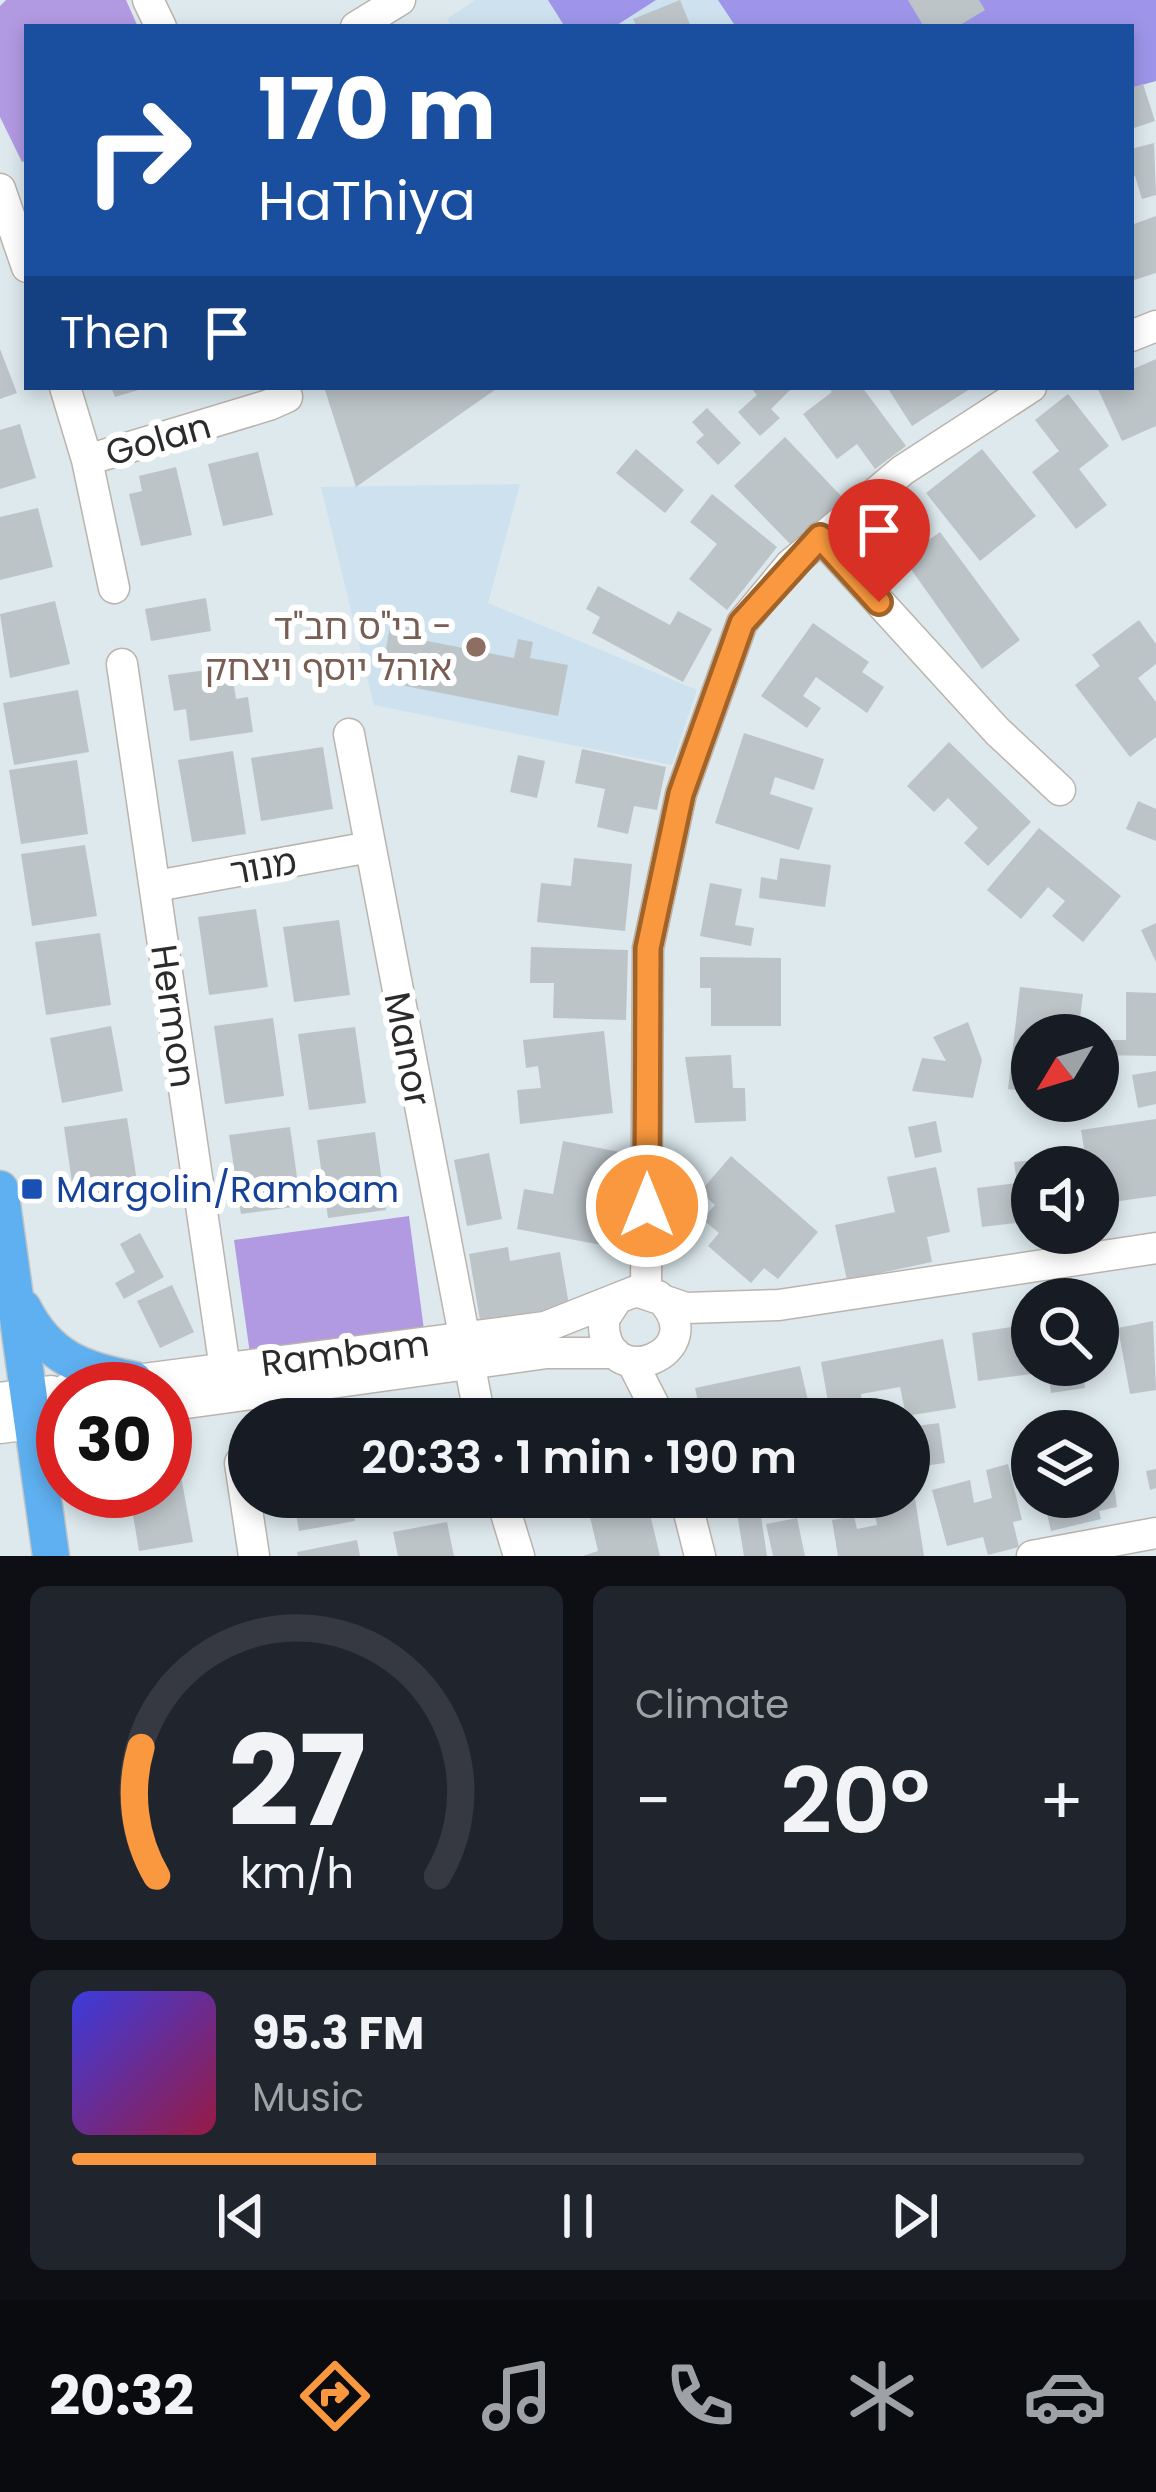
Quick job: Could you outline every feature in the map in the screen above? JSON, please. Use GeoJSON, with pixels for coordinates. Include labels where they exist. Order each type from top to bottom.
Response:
{"type":"FeatureCollection","features":[{"type":"Feature","properties":{"kind":"main road"},"geometry":{"type":"LineString","coordinates":[[0,1189],[36,1401]]}},
{"type":"Feature","properties":{"kind":"main road"},"geometry":{"type":"LineString","coordinates":[[14,1282],[30,1324],[68,1362]]}},
{"type":"Feature","properties":{"kind":"street"},"geometry":{"type":"LineString","coordinates":[[363,24],[392,12]]}},
{"type":"Feature","properties":{"kind":"street"},"geometry":{"type":"LineString","coordinates":[[0,188],[24,258]]}},
{"type":"Feature","properties":{"kind":"street"},"geometry":{"type":"LineString","coordinates":[[65,390],[87,460],[113,588]]}},
{"type":"Feature","properties":{"kind":"street","name":"Golan"},"geometry":{"type":"LineString","coordinates":[[87,460],[269,405],[286,397],[285,390]]}},
{"type":"Feature","properties":{"kind":"street"},"geometry":{"type":"LineString","coordinates":[[640,1296],[648,948],[681,794],[742,623],[820,537],[903,470],[1025,390]]}},
{"type":"Feature","properties":{"kind":"street"},"geometry":{"type":"LineString","coordinates":[[820,537],[997,731],[1060,790]]}},
{"type":"Feature","properties":{"kind":"street","name":"Hermon"},"geometry":{"type":"LineString","coordinates":[[122,664],[225,1369]]}},
{"type":"Feature","properties":{"kind":"street","name":"Manor"},"geometry":{"type":"LineString","coordinates":[[349,734],[476,1398]]}},
{"type":"Feature","properties":{"kind":"street","name":"מנור"},"geometry":{"type":"LineString","coordinates":[[156,886],[370,847]]}},
{"type":"Feature","properties":{"kind":"street","name":"Rambam"},"geometry":{"type":"LineString","coordinates":[[192,1401],[465,1351],[640,1296],[686,1308],[779,1305],[1156,1248]]}},
{"type":"Feature","properties":{"kind":"street"},"geometry":{"type":"LineString","coordinates":[[640,1296],[609,1308],[604,1332],[644,1355],[657,1398]]}},
{"type":"Feature","properties":{"kind":"street"},"geometry":{"type":"LineString","coordinates":[[640,1296],[676,1326],[644,1355]]}},
{"type":"Feature","properties":{"kind":"street","name":"Rambam"},"geometry":{"type":"LineString","coordinates":[[192,1373],[465,1351],[644,1355],[704,1328],[779,1305]]}},
{"type":"Feature","properties":{"kind":"street"},"geometry":{"type":"LineString","coordinates":[[248,1518],[254,1556]]}},
{"type":"Feature","properties":{"kind":"street"},"geometry":{"type":"LineString","coordinates":[[507,1518],[519,1556]]}},
{"type":"Feature","properties":{"kind":"street"},"geometry":{"type":"LineString","coordinates":[[690,1518],[700,1556]]}},
{"type":"Feature","properties":{"kind":"street"},"geometry":{"type":"LineString","coordinates":[[1032,1556],[1156,1533]]}},
{"type":"Feature","properties":{"kind":"shaded area"},"geometry":{"type":"Polygon","coordinates":[[[6,0],[126,0],[137,24],[24,24],[22,162],[0,117],[0,6],[6,0]]]}},
{"type":"Feature","properties":{"kind":"shaded area"},"geometry":{"type":"Polygon","coordinates":[[[475,0],[719,0],[735,24],[450,24],[447,19],[475,0]]]}},
{"type":"Feature","properties":{"kind":"shaded area"},"geometry":{"type":"Polygon","coordinates":[[[548,0],[656,0],[619,24],[563,24],[548,0]]]}},
{"type":"Feature","properties":{"kind":"shaded area"},"geometry":{"type":"Polygon","coordinates":[[[718,0],[1156,0],[1156,81],[1134,87],[1134,24],[734,24],[718,0]]]}},
{"type":"Feature","properties":{"kind":"shaded area","name":"בי\"ס חב\"ד - אוהל יוסף ויצחק"},"geometry":{"type":"Polygon","coordinates":[[[520,484],[488,603],[697,690],[672,765],[374,705],[321,487],[520,484]]]}},
{"type":"Feature","properties":{"kind":"shaded area"},"geometry":{"type":"Polygon","coordinates":[[[409,1216],[424,1330],[250,1354],[234,1240],[409,1216]]]}},
{"type":"Feature","properties":{"kind":"building"},"geometry":{"type":"Polygon","coordinates":[[[680,0],[690,24],[636,24],[633,19],[680,0]]]}},
{"type":"Feature","properties":{"kind":"building"},"geometry":{"type":"Polygon","coordinates":[[[908,0],[979,0],[985,10],[962,24],[922,24],[908,0]]]}},
{"type":"Feature","properties":{"kind":"building"},"geometry":{"type":"Polygon","coordinates":[[[1143,84],[1155,121],[1134,128],[1134,87],[1143,84]]]}},
{"type":"Feature","properties":{"kind":"building"},"geometry":{"type":"Polygon","coordinates":[[[1154,143],[1156,195],[1142,199],[1134,176],[1134,148],[1154,143]]]}},
{"type":"Feature","properties":{"kind":"building"},"geometry":{"type":"Polygon","coordinates":[[[1156,216],[1156,273],[1134,280],[1134,224],[1156,216]]]}},
{"type":"Feature","properties":{"kind":"building"},"geometry":{"type":"Polygon","coordinates":[[[0,349],[17,393],[0,399],[0,349]]]}},
{"type":"Feature","properties":{"kind":"building"},"geometry":{"type":"Polygon","coordinates":[[[1156,359],[1156,426],[1122,441],[1098,390],[1134,390],[1134,369],[1156,359]]]}},
{"type":"Feature","properties":{"kind":"building"},"geometry":{"type":"Polygon","coordinates":[[[112,390],[138,390],[115,397],[112,390]]]}},
{"type":"Feature","properties":{"kind":"building"},"geometry":{"type":"Polygon","coordinates":[[[325,390],[495,390],[356,487],[325,390]]]}},
{"type":"Feature","properties":{"kind":"building"},"geometry":{"type":"Polygon","coordinates":[[[753,390],[790,390],[771,409],[780,418],[760,436],[738,412],[757,395],[753,390]]]}},
{"type":"Feature","properties":{"kind":"building"},"geometry":{"type":"Polygon","coordinates":[[[864,390],[906,446],[875,469],[857,444],[837,459],[803,414],[832,392],[864,390]]]}},
{"type":"Feature","properties":{"kind":"building"},"geometry":{"type":"Polygon","coordinates":[[[889,390],[968,390],[912,426],[889,390]]]}},
{"type":"Feature","properties":{"kind":"building"},"geometry":{"type":"Polygon","coordinates":[[[1068,394],[1109,446],[1079,469],[1107,505],[1076,529],[1032,472],[1059,451],[1035,420],[1068,394]]]}},
{"type":"Feature","properties":{"kind":"building"},"geometry":{"type":"Polygon","coordinates":[[[707,408],[741,443],[718,465],[696,442],[704,435],[692,422],[707,408]]]}},
{"type":"Feature","properties":{"kind":"building"},"geometry":{"type":"Polygon","coordinates":[[[20,424],[36,478],[0,489],[0,430],[20,424]]]}},
{"type":"Feature","properties":{"kind":"building"},"geometry":{"type":"Polygon","coordinates":[[[785,437],[843,498],[792,546],[734,486],[785,437]]]}},
{"type":"Feature","properties":{"kind":"building"},"geometry":{"type":"Polygon","coordinates":[[[636,449],[684,490],[665,513],[616,473],[636,449]]]}},
{"type":"Feature","properties":{"kind":"building"},"geometry":{"type":"Polygon","coordinates":[[[982,449],[1036,516],[980,561],[926,493],[982,449]]]}},
{"type":"Feature","properties":{"kind":"building"},"geometry":{"type":"Polygon","coordinates":[[[258,452],[273,515],[223,526],[208,464],[258,452]]]}},
{"type":"Feature","properties":{"kind":"building"},"geometry":{"type":"Polygon","coordinates":[[[176,467],[192,535],[141,546],[129,494],[142,491],[139,476],[176,467]]]}},
{"type":"Feature","properties":{"kind":"building"},"geometry":{"type":"Polygon","coordinates":[[[712,494],[777,547],[727,610],[689,579],[717,544],[690,522],[712,494]]]}},
{"type":"Feature","properties":{"kind":"building"},"geometry":{"type":"Polygon","coordinates":[[[38,508],[53,567],[0,580],[0,517],[38,508]]]}},
{"type":"Feature","properties":{"kind":"building"},"geometry":{"type":"Polygon","coordinates":[[[940,532],[1020,640],[982,669],[903,558],[940,532]]]}},
{"type":"Feature","properties":{"kind":"building"},"geometry":{"type":"Polygon","coordinates":[[[598,586],[670,625],[678,611],[712,629],[683,682],[592,633],[600,617],[586,609],[598,586]]]}},
{"type":"Feature","properties":{"kind":"building"},"geometry":{"type":"Polygon","coordinates":[[[206,598],[211,631],[151,641],[145,609],[206,598]]]}},
{"type":"Feature","properties":{"kind":"building"},"geometry":{"type":"Polygon","coordinates":[[[55,601],[70,664],[10,678],[0,614],[55,601]]]}},
{"type":"Feature","properties":{"kind":"building"},"geometry":{"type":"Polygon","coordinates":[[[1139,620],[1156,644],[1156,664],[1138,678],[1156,702],[1156,737],[1130,757],[1075,685],[1100,666],[1092,655],[1139,620]]]}},
{"type":"Feature","properties":{"kind":"building"},"geometry":{"type":"Polygon","coordinates":[[[391,621],[414,625],[412,638],[514,658],[518,639],[533,642],[530,658],[568,665],[558,716],[400,685],[404,664],[384,660],[391,621]]]}},
{"type":"Feature","properties":{"kind":"building"},"geometry":{"type":"Polygon","coordinates":[[[813,623],[869,662],[862,672],[884,687],[867,713],[816,677],[803,696],[821,708],[807,728],[761,696],[813,623]]]}},
{"type":"Feature","properties":{"kind":"building"},"geometry":{"type":"Polygon","coordinates":[[[231,667],[236,699],[248,697],[253,732],[190,741],[186,709],[174,711],[168,675],[231,667]]]}},
{"type":"Feature","properties":{"kind":"building"},"geometry":{"type":"Polygon","coordinates":[[[78,690],[89,752],[14,765],[3,703],[78,690]]]}},
{"type":"Feature","properties":{"kind":"building"},"geometry":{"type":"Polygon","coordinates":[[[744,733],[824,759],[814,790],[775,777],[770,794],[813,808],[799,850],[715,823],[744,733]]]}},
{"type":"Feature","properties":{"kind":"building"},"geometry":{"type":"Polygon","coordinates":[[[949,742],[1031,822],[988,866],[964,843],[978,828],[948,798],[934,812],[907,786],[949,742]]]}},
{"type":"Feature","properties":{"kind":"building"},"geometry":{"type":"Polygon","coordinates":[[[323,747],[333,809],[261,821],[251,758],[323,747]]]}},
{"type":"Feature","properties":{"kind":"building"},"geometry":{"type":"Polygon","coordinates":[[[582,749],[666,767],[657,810],[634,806],[628,834],[597,827],[605,789],[575,783],[582,749]]]}},
{"type":"Feature","properties":{"kind":"building"},"geometry":{"type":"Polygon","coordinates":[[[233,751],[246,834],[192,842],[178,760],[233,751]]]}},
{"type":"Feature","properties":{"kind":"building"},"geometry":{"type":"Polygon","coordinates":[[[518,755],[545,761],[537,798],[510,792],[518,755]]]}},
{"type":"Feature","properties":{"kind":"building"},"geometry":{"type":"Polygon","coordinates":[[[77,760],[88,834],[21,844],[9,770],[77,760]]]}},
{"type":"Feature","properties":{"kind":"building"},"geometry":{"type":"Polygon","coordinates":[[[1138,801],[1156,809],[1156,841],[1126,829],[1138,801]]]}},
{"type":"Feature","properties":{"kind":"building"},"geometry":{"type":"Polygon","coordinates":[[[1039,828],[1121,896],[1083,942],[1052,916],[1065,901],[1048,887],[1021,919],[987,890],[1039,828]]]}},
{"type":"Feature","properties":{"kind":"building"},"geometry":{"type":"Polygon","coordinates":[[[85,845],[97,916],[32,926],[21,854],[85,845]]]}},
{"type":"Feature","properties":{"kind":"building"},"geometry":{"type":"Polygon","coordinates":[[[574,858],[632,864],[625,931],[537,922],[541,883],[571,886],[574,858]]]}},
{"type":"Feature","properties":{"kind":"building"},"geometry":{"type":"Polygon","coordinates":[[[780,858],[831,865],[825,907],[759,898],[761,877],[777,880],[780,858]]]}},
{"type":"Feature","properties":{"kind":"building"},"geometry":{"type":"Polygon","coordinates":[[[710,883],[742,889],[735,925],[754,928],[751,946],[700,936],[710,883]]]}},
{"type":"Feature","properties":{"kind":"building"},"geometry":{"type":"Polygon","coordinates":[[[256,909],[268,987],[209,995],[198,917],[256,909]]]}},
{"type":"Feature","properties":{"kind":"building"},"geometry":{"type":"Polygon","coordinates":[[[339,920],[350,995],[294,1002],[283,927],[339,920]]]}},
{"type":"Feature","properties":{"kind":"building"},"geometry":{"type":"Polygon","coordinates":[[[1156,923],[1156,962],[1141,930],[1156,923]]]}},
{"type":"Feature","properties":{"kind":"building"},"geometry":{"type":"Polygon","coordinates":[[[100,933],[111,1005],[46,1015],[35,942],[100,933]]]}},
{"type":"Feature","properties":{"kind":"building"},"geometry":{"type":"Polygon","coordinates":[[[531,947],[628,950],[626,1020],[553,1018],[554,983],[530,983],[531,947]]]}},
{"type":"Feature","properties":{"kind":"building"},"geometry":{"type":"Polygon","coordinates":[[[700,957],[781,958],[781,1026],[711,1026],[711,988],[700,988],[700,957]]]}},
{"type":"Feature","properties":{"kind":"building"},"geometry":{"type":"Polygon","coordinates":[[[1020,987],[1083,994],[1081,1014],[1017,1014],[1020,987]]]}},
{"type":"Feature","properties":{"kind":"building"},"geometry":{"type":"Polygon","coordinates":[[[1126,992],[1156,993],[1156,1056],[1119,1055],[1119,1040],[1126,1040],[1126,992]]]}},
{"type":"Feature","properties":{"kind":"building"},"geometry":{"type":"Polygon","coordinates":[[[273,1018],[284,1096],[225,1104],[214,1026],[273,1018]]]}},
{"type":"Feature","properties":{"kind":"building"},"geometry":{"type":"Polygon","coordinates":[[[968,1022],[982,1060],[973,1098],[912,1091],[922,1058],[946,1061],[933,1037],[968,1022]]]}},
{"type":"Feature","properties":{"kind":"building"},"geometry":{"type":"Polygon","coordinates":[[[111,1026],[123,1091],[62,1103],[50,1038],[111,1026]]]}},
{"type":"Feature","properties":{"kind":"building"},"geometry":{"type":"Polygon","coordinates":[[[355,1027],[366,1103],[309,1110],[298,1034],[355,1027]]]}},
{"type":"Feature","properties":{"kind":"building"},"geometry":{"type":"Polygon","coordinates":[[[604,1031],[613,1113],[520,1124],[517,1090],[541,1088],[538,1066],[526,1068],[523,1040],[604,1031]]]}},
{"type":"Feature","properties":{"kind":"building"},"geometry":{"type":"Polygon","coordinates":[[[731,1055],[733,1088],[745,1088],[746,1121],[695,1123],[685,1057],[731,1055]]]}},
{"type":"Feature","properties":{"kind":"building"},"geometry":{"type":"Polygon","coordinates":[[[1156,1071],[1156,1104],[1138,1108],[1132,1075],[1156,1071]]]}},
{"type":"Feature","properties":{"kind":"building"},"geometry":{"type":"Polygon","coordinates":[[[127,1118],[138,1188],[74,1197],[64,1127],[127,1118]]]}},
{"type":"Feature","properties":{"kind":"building"},"geometry":{"type":"Polygon","coordinates":[[[1156,1119],[1156,1196],[1119,1201],[1119,1146],[1084,1146],[1081,1130],[1156,1119]]]}},
{"type":"Feature","properties":{"kind":"building"},"geometry":{"type":"Polygon","coordinates":[[[936,1121],[942,1152],[915,1158],[908,1127],[936,1121]]]}},
{"type":"Feature","properties":{"kind":"building"},"geometry":{"type":"Polygon","coordinates":[[[290,1127],[301,1206],[241,1214],[229,1135],[290,1127]]]}},
{"type":"Feature","properties":{"kind":"building"},"geometry":{"type":"Polygon","coordinates":[[[375,1132],[386,1210],[328,1218],[317,1140],[375,1132]]]}},
{"type":"Feature","properties":{"kind":"building"},"geometry":{"type":"Polygon","coordinates":[[[563,1141],[625,1153],[607,1246],[517,1229],[524,1189],[553,1194],[563,1141]]]}},
{"type":"Feature","properties":{"kind":"building"},"geometry":{"type":"Polygon","coordinates":[[[489,1153],[502,1219],[467,1226],[454,1160],[489,1153]]]}},
{"type":"Feature","properties":{"kind":"building"},"geometry":{"type":"Polygon","coordinates":[[[731,1156],[818,1232],[778,1279],[764,1268],[751,1283],[708,1246],[719,1233],[702,1219],[715,1205],[700,1192],[731,1156]]]}},
{"type":"Feature","properties":{"kind":"building"},"geometry":{"type":"Polygon","coordinates":[[[936,1167],[950,1232],[927,1237],[932,1262],[847,1280],[835,1225],[895,1212],[887,1177],[936,1167]]]}},
{"type":"Feature","properties":{"kind":"building"},"geometry":{"type":"Polygon","coordinates":[[[1011,1184],[1011,1224],[982,1227],[977,1188],[1011,1184]]]}},
{"type":"Feature","properties":{"kind":"building"},"geometry":{"type":"Polygon","coordinates":[[[140,1233],[164,1277],[124,1299],[115,1283],[135,1272],[120,1244],[140,1233]]]}},
{"type":"Feature","properties":{"kind":"building"},"geometry":{"type":"Polygon","coordinates":[[[508,1247],[510,1261],[560,1252],[570,1311],[481,1326],[469,1254],[508,1247]]]}},
{"type":"Feature","properties":{"kind":"building"},"geometry":{"type":"Polygon","coordinates":[[[172,1285],[194,1332],[160,1348],[137,1301],[172,1285]]]}},
{"type":"Feature","properties":{"kind":"building"},"geometry":{"type":"Polygon","coordinates":[[[1153,1321],[1156,1390],[1130,1394],[1119,1328],[1153,1321]]]}},
{"type":"Feature","properties":{"kind":"building"},"geometry":{"type":"Polygon","coordinates":[[[1011,1327],[1011,1377],[978,1381],[972,1333],[1011,1327]]]}},
{"type":"Feature","properties":{"kind":"building"},"geometry":{"type":"Polygon","coordinates":[[[943,1339],[956,1408],[930,1412],[930,1398],[902,1398],[900,1387],[861,1394],[862,1398],[827,1398],[821,1362],[943,1339]]]}},
{"type":"Feature","properties":{"kind":"building"},"geometry":{"type":"Polygon","coordinates":[[[800,1366],[807,1398],[697,1398],[695,1388],[800,1366]]]}},
{"type":"Feature","properties":{"kind":"building"},"geometry":{"type":"Polygon","coordinates":[[[1050,1386],[1085,1386],[1085,1388],[1051,1393],[1050,1386]]]}},
{"type":"Feature","properties":{"kind":"building"},"geometry":{"type":"Polygon","coordinates":[[[939,1423],[945,1463],[930,1465],[930,1424],[939,1423]]]}},
{"type":"Feature","properties":{"kind":"building"},"geometry":{"type":"Polygon","coordinates":[[[1008,1464],[1011,1518],[1022,1520],[1013,1522],[1019,1547],[988,1555],[983,1537],[947,1546],[932,1490],[970,1480],[974,1503],[992,1498],[986,1470],[1008,1464]]]}},
{"type":"Feature","properties":{"kind":"building"},"geometry":{"type":"Polygon","coordinates":[[[1156,1469],[1156,1488],[1150,1490],[1146,1471],[1156,1469]]]}},
{"type":"Feature","properties":{"kind":"building"},"geometry":{"type":"Polygon","coordinates":[[[134,1518],[189,1518],[193,1542],[139,1551],[134,1518]]]}},
{"type":"Feature","properties":{"kind":"building"},"geometry":{"type":"Polygon","coordinates":[[[297,1518],[354,1518],[355,1521],[299,1531],[297,1518]]]}},
{"type":"Feature","properties":{"kind":"building"},"geometry":{"type":"Polygon","coordinates":[[[590,1518],[651,1518],[660,1556],[583,1556],[598,1551],[590,1518]]]}},
{"type":"Feature","properties":{"kind":"building"},"geometry":{"type":"Polygon","coordinates":[[[738,1518],[761,1518],[767,1556],[744,1556],[738,1518]]]}},
{"type":"Feature","properties":{"kind":"building"},"geometry":{"type":"Polygon","coordinates":[[[797,1518],[805,1556],[773,1556],[766,1524],[797,1518]]]}},
{"type":"Feature","properties":{"kind":"building"},"geometry":{"type":"Polygon","coordinates":[[[854,1518],[857,1529],[877,1525],[876,1518],[918,1518],[924,1556],[838,1556],[832,1520],[854,1518]]]}},
{"type":"Feature","properties":{"kind":"building"},"geometry":{"type":"Polygon","coordinates":[[[1048,1518],[1101,1518],[1101,1519],[1051,1531],[1048,1518]]]}},
{"type":"Feature","properties":{"kind":"building"},"geometry":{"type":"Polygon","coordinates":[[[447,1522],[454,1556],[398,1556],[393,1532],[447,1522]]]}},
{"type":"Feature","properties":{"kind":"building"},"geometry":{"type":"Polygon","coordinates":[[[357,1540],[360,1556],[298,1556],[297,1552],[357,1540]]]}},
{"type":"Feature","properties":{"kind":"place","name":"בי\"ס חב\"ד - אוהל יוסף ויצחק"},"geometry":{"type":"Point","coordinates":[476,647]}},
{"type":"Feature","properties":{"kind":"place","name":"Margolin/Rambam"},"geometry":{"type":"Point","coordinates":[32,1189]}},
{"type":"Feature","properties":{"kind":"route"},"geometry":{"type":"LineString","coordinates":[[647,1206],[648,948],[681,794],[742,623],[820,537],[879,602]]}}]}
